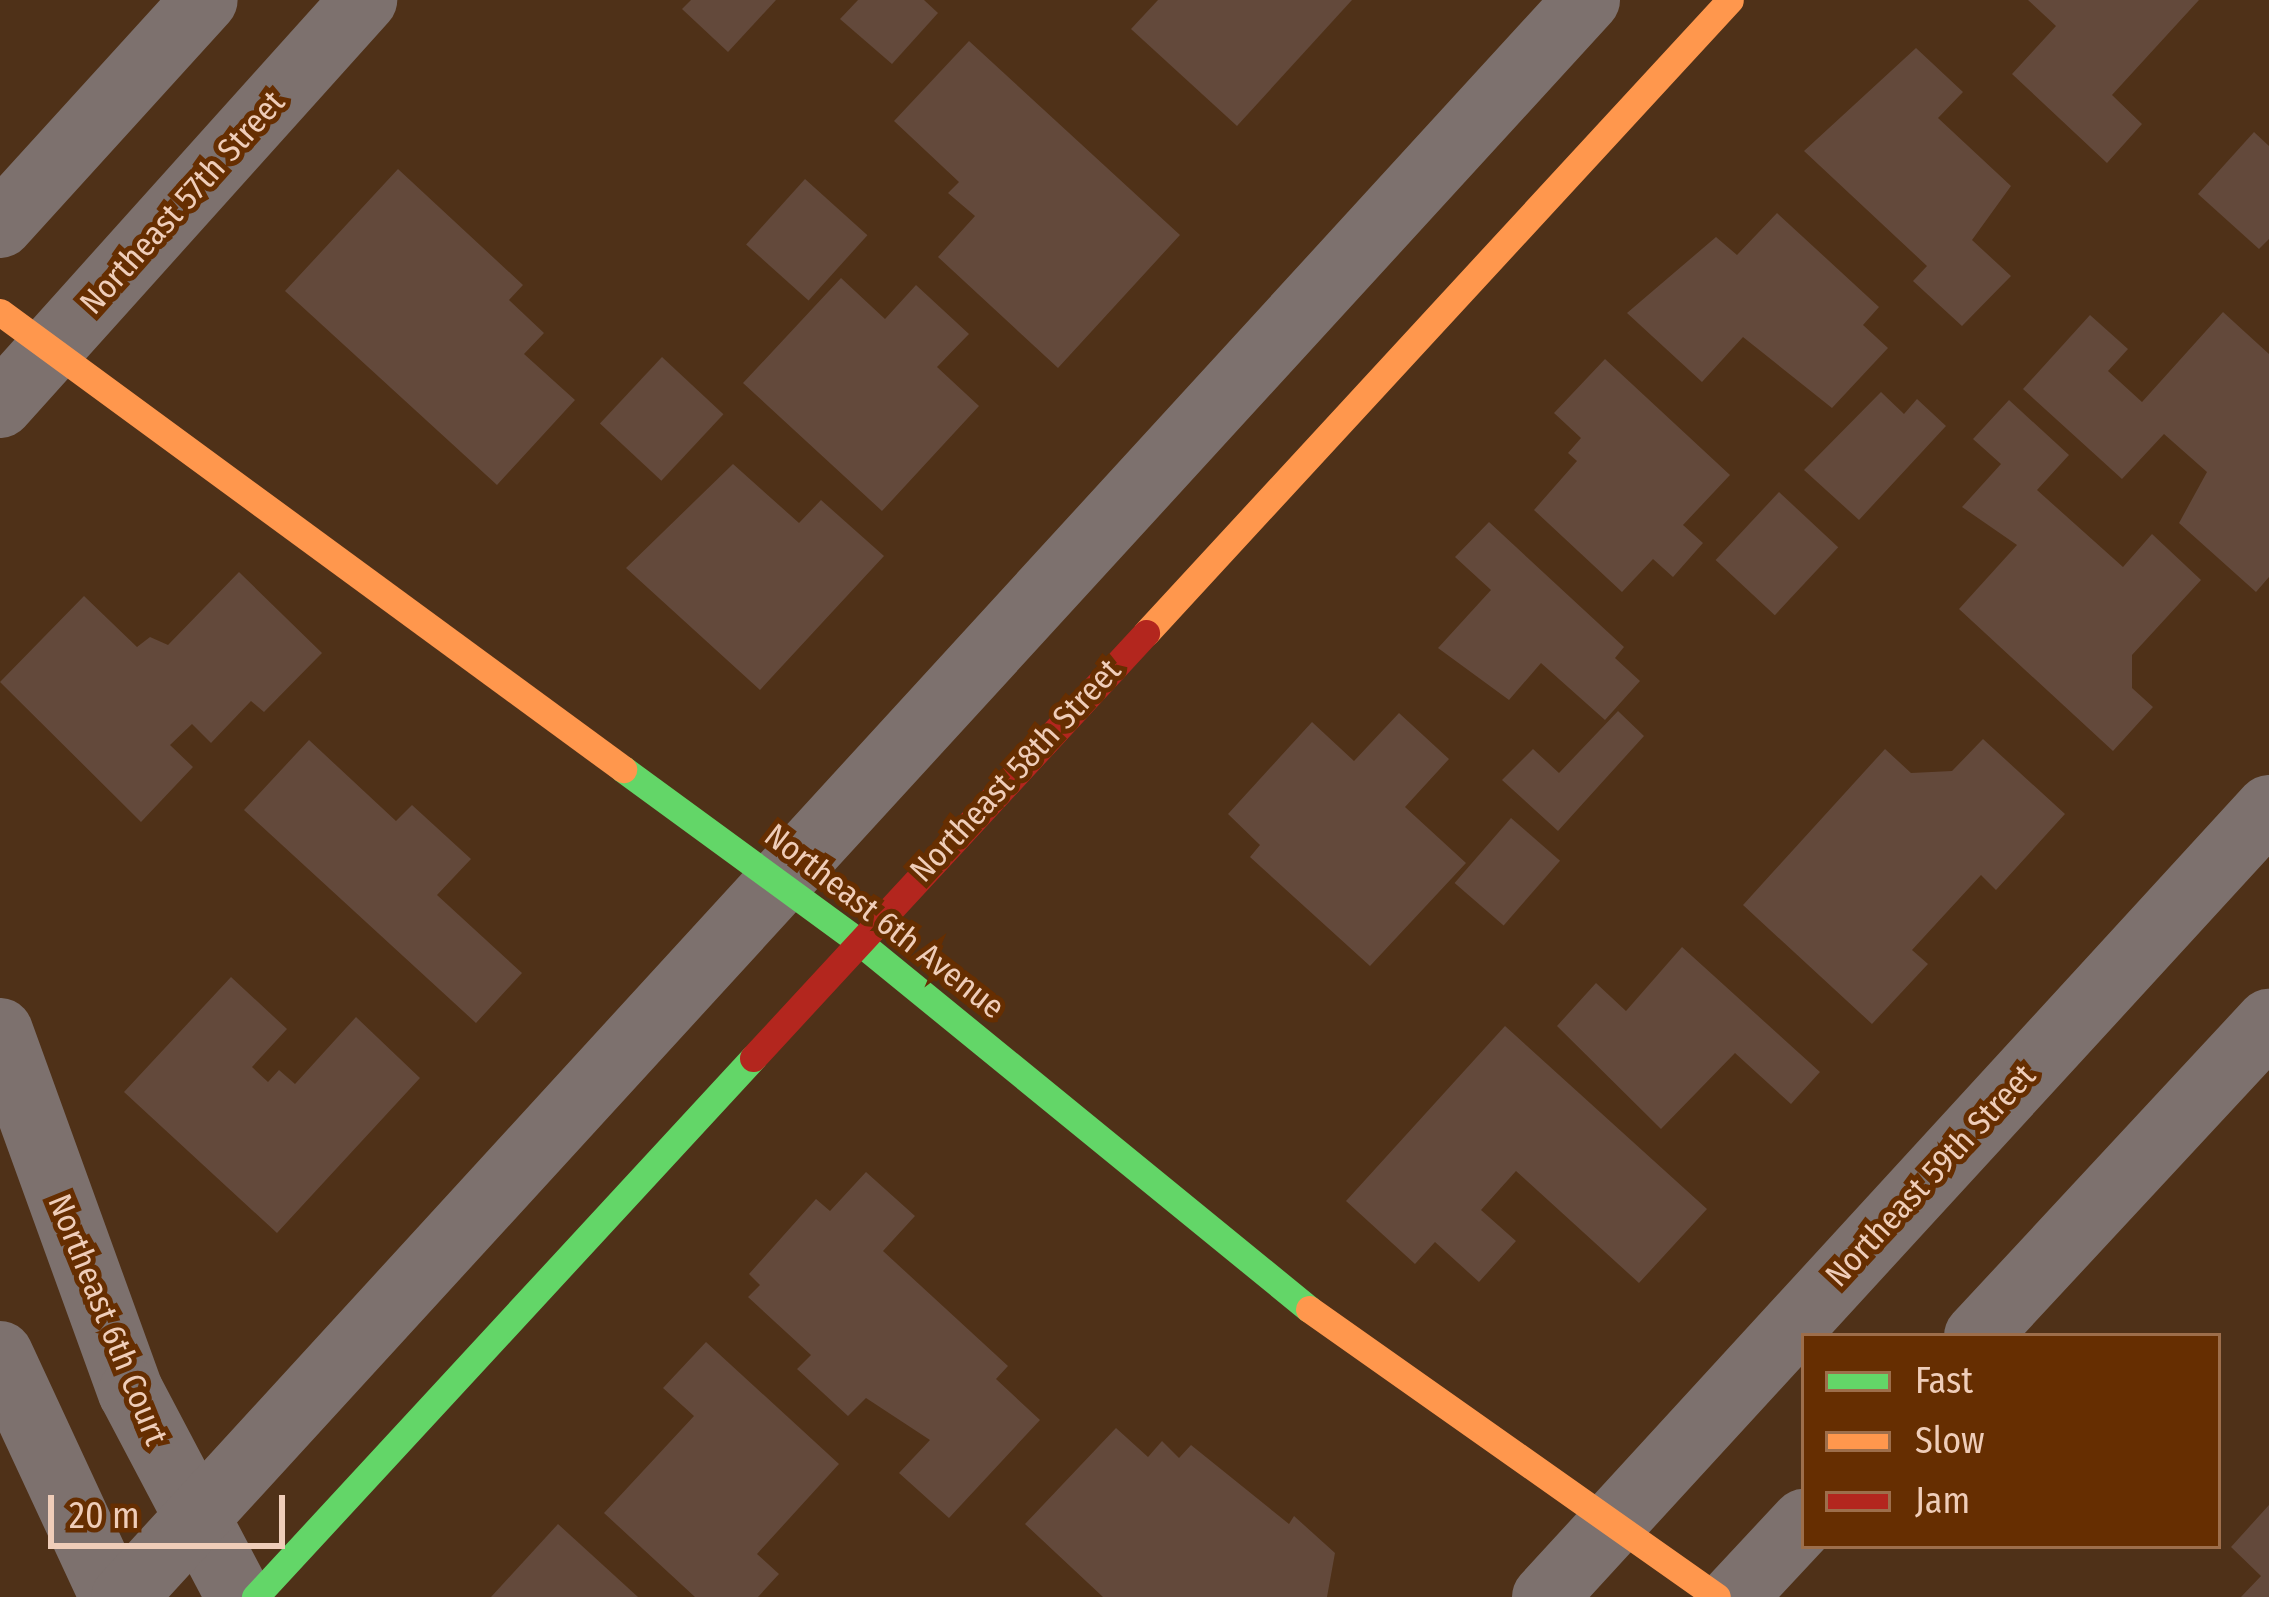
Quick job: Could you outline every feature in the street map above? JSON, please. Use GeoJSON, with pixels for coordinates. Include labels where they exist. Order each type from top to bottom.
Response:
{"type":"FeatureCollection","features":[{"type":"Feature","properties":{"kind":"street"},"geometry":{"type":"LineString","coordinates":[[0,225],[205,0]]}},
{"type":"Feature","properties":{"kind":"street","name":"Northeast 57th Street"},"geometry":{"type":"LineString","coordinates":[[0,405],[364,0]]}},
{"type":"Feature","properties":{"kind":"street"},"geometry":{"type":"LineString","coordinates":[[124,1597],[775,880],[1587,0]]}},
{"type":"Feature","properties":{"kind":"street","name":"Northeast 58th Street"},"geometry":{"type":"LineString","coordinates":[[255,1597],[1730,0]]}},
{"type":"Feature","properties":{"kind":"street","name":"Northeast 6th Avenue"},"geometry":{"type":"LineString","coordinates":[[0,312],[858,941],[1169,1203],[1718,1597]]}},
{"type":"Feature","properties":{"kind":"street","name":"Northeast 59th Street"},"geometry":{"type":"LineString","coordinates":[[1545,1597],[2269,808]]}},
{"type":"Feature","properties":{"kind":"street"},"geometry":{"type":"LineString","coordinates":[[1980,1333],[2269,1022]]}},
{"type":"Feature","properties":{"kind":"street","name":"Northeast 6th Court"},"geometry":{"type":"LineString","coordinates":[[0,1031],[65,1230],[194,1520],[239,1597]]}},
{"type":"Feature","properties":{"kind":"street"},"geometry":{"type":"LineString","coordinates":[[0,1354],[58,1498],[112,1597]]}},
{"type":"Feature","properties":{"kind":"street"},"geometry":{"type":"LineString","coordinates":[[1734,1597],[1801,1525]]}},
{"type":"Feature","properties":{"kind":"building"},"geometry":{"type":"Polygon","coordinates":[[[691,0],[776,0],[728,52],[682,9],[691,0]]]}},
{"type":"Feature","properties":{"kind":"building"},"geometry":{"type":"Polygon","coordinates":[[[858,0],[924,0],[938,13],[892,64],[840,19],[858,0]]]}},
{"type":"Feature","properties":{"kind":"building"},"geometry":{"type":"Polygon","coordinates":[[[1158,0],[1352,0],[1237,126],[1131,29],[1158,0]]]}},
{"type":"Feature","properties":{"kind":"building"},"geometry":{"type":"Polygon","coordinates":[[[2028,0],[2199,0],[2112,95],[2142,124],[2107,163],[2012,74],[2056,26],[2028,0]]]}},
{"type":"Feature","properties":{"kind":"building"},"geometry":{"type":"Polygon","coordinates":[[[969,41],[1180,235],[1058,368],[938,257],[975,216],[948,193],[959,182],[894,121],[969,41]]]}},
{"type":"Feature","properties":{"kind":"building"},"geometry":{"type":"Polygon","coordinates":[[[1916,48],[1963,92],[1938,118],[2011,186],[1972,240],[2011,276],[1962,326],[1913,281],[1927,266],[1804,151],[1916,48]]]}},
{"type":"Feature","properties":{"kind":"building"},"geometry":{"type":"Polygon","coordinates":[[[2254,132],[2269,146],[2269,239],[2259,249],[2198,194],[2254,132]]]}},
{"type":"Feature","properties":{"kind":"building"},"geometry":{"type":"Polygon","coordinates":[[[398,169],[523,285],[509,300],[544,333],[524,354],[575,400],[497,485],[285,291],[398,169]]]}},
{"type":"Feature","properties":{"kind":"building"},"geometry":{"type":"Polygon","coordinates":[[[805,179],[867,235],[809,301],[746,244],[805,179]]]}},
{"type":"Feature","properties":{"kind":"building"},"geometry":{"type":"Polygon","coordinates":[[[1777,213],[1879,307],[1863,325],[1888,348],[1832,408],[1743,337],[1702,382],[1627,313],[1716,237],[1737,255],[1777,213]]]}},
{"type":"Feature","properties":{"kind":"building"},"geometry":{"type":"Polygon","coordinates":[[[841,278],[885,319],[916,285],[969,334],[937,367],[979,406],[882,511],[743,383],[841,278]]]}},
{"type":"Feature","properties":{"kind":"building"},"geometry":{"type":"Polygon","coordinates":[[[2223,312],[2269,354],[2269,577],[2256,592],[2179,523],[2207,472],[2164,434],[2122,479],[2023,389],[2090,315],[2128,349],[2108,371],[2142,402],[2223,312]]]}},
{"type":"Feature","properties":{"kind":"building"},"geometry":{"type":"Polygon","coordinates":[[[662,357],[723,414],[661,481],[600,424],[662,357]]]}},
{"type":"Feature","properties":{"kind":"building"},"geometry":{"type":"Polygon","coordinates":[[[1605,359],[1730,475],[1683,525],[1703,543],[1673,577],[1653,559],[1622,592],[1534,510],[1577,461],[1568,453],[1581,438],[1554,413],[1605,359]]]}},
{"type":"Feature","properties":{"kind":"building"},"geometry":{"type":"Polygon","coordinates":[[[1881,392],[1904,414],[1917,399],[1946,426],[1859,520],[1804,470],[1881,392]]]}},
{"type":"Feature","properties":{"kind":"building"},"geometry":{"type":"Polygon","coordinates":[[[2009,400],[2069,455],[2037,490],[2123,567],[2152,534],[2201,580],[2132,655],[2132,688],[2153,707],[2113,751],[1959,609],[2017,545],[1962,507],[2001,464],[1973,439],[2009,400]]]}},
{"type":"Feature","properties":{"kind":"building"},"geometry":{"type":"Polygon","coordinates":[[[733,464],[799,523],[821,500],[884,556],[760,690],[626,568],[733,464]]]}},
{"type":"Feature","properties":{"kind":"building"},"geometry":{"type":"Polygon","coordinates":[[[1779,492],[1838,547],[1775,615],[1716,560],[1779,492]]]}},
{"type":"Feature","properties":{"kind":"building"},"geometry":{"type":"Polygon","coordinates":[[[1489,522],[1624,647],[1615,658],[1640,681],[1605,720],[1541,663],[1509,700],[1438,648],[1491,590],[1455,557],[1489,522]]]}},
{"type":"Feature","properties":{"kind":"building"},"geometry":{"type":"Polygon","coordinates":[[[239,572],[322,653],[264,712],[251,701],[211,743],[192,724],[170,745],[193,767],[141,822],[0,682],[84,596],[137,647],[150,637],[168,645],[239,572]]]}},
{"type":"Feature","properties":{"kind":"building"},"geometry":{"type":"Polygon","coordinates":[[[1618,711],[1644,736],[1558,831],[1502,780],[1533,749],[1559,773],[1618,711]]]}},
{"type":"Feature","properties":{"kind":"building"},"geometry":{"type":"Polygon","coordinates":[[[1399,713],[1449,759],[1405,807],[1466,863],[1370,966],[1250,857],[1260,845],[1228,814],[1312,722],[1354,761],[1399,713]]]}},
{"type":"Feature","properties":{"kind":"building"},"geometry":{"type":"Polygon","coordinates":[[[1983,739],[2065,814],[1996,890],[1981,875],[1912,950],[1928,964],[1872,1024],[1743,905],[1885,749],[1911,773],[1952,771],[1983,739]]]}},
{"type":"Feature","properties":{"kind":"building"},"geometry":{"type":"Polygon","coordinates":[[[309,740],[396,821],[412,805],[471,859],[437,895],[522,973],[476,1023],[244,810],[309,740]]]}},
{"type":"Feature","properties":{"kind":"building"},"geometry":{"type":"Polygon","coordinates":[[[1511,818],[1560,861],[1504,926],[1455,883],[1511,818]]]}},
{"type":"Feature","properties":{"kind":"building"},"geometry":{"type":"Polygon","coordinates":[[[1682,947],[1820,1072],[1791,1104],[1735,1053],[1661,1129],[1557,1026],[1596,983],[1626,1011],[1682,947]]]}},
{"type":"Feature","properties":{"kind":"building"},"geometry":{"type":"Polygon","coordinates":[[[231,977],[287,1029],[252,1067],[268,1082],[279,1070],[295,1084],[356,1017],[420,1078],[277,1233],[124,1092],[231,977]]]}},
{"type":"Feature","properties":{"kind":"building"},"geometry":{"type":"Polygon","coordinates":[[[1505,1026],[1707,1209],[1639,1283],[1516,1171],[1481,1210],[1516,1241],[1479,1282],[1435,1242],[1415,1264],[1346,1201],[1505,1026]]]}},
{"type":"Feature","properties":{"kind":"building"},"geometry":{"type":"Polygon","coordinates":[[[866,1172],[915,1216],[883,1251],[1008,1366],[996,1379],[1040,1420],[949,1518],[899,1473],[930,1440],[866,1398],[848,1416],[797,1369],[811,1355],[748,1297],[760,1285],[749,1274],[816,1199],[830,1211],[866,1172]]]}},
{"type":"Feature","properties":{"kind":"building"},"geometry":{"type":"Polygon","coordinates":[[[706,1342],[839,1464],[757,1554],[779,1574],[758,1597],[695,1597],[604,1513],[694,1416],[663,1388],[706,1342]]]}},
{"type":"Feature","properties":{"kind":"building"},"geometry":{"type":"Polygon","coordinates":[[[1116,1428],[1148,1457],[1162,1441],[1179,1458],[1191,1445],[1289,1524],[1294,1516],[1335,1553],[1327,1597],[1103,1597],[1025,1524],[1116,1428]]]}},
{"type":"Feature","properties":{"kind":"building"},"geometry":{"type":"Polygon","coordinates":[[[2269,1505],[2269,1597],[2241,1597],[2261,1576],[2231,1547],[2269,1505]]]}},
{"type":"Feature","properties":{"kind":"building"},"geometry":{"type":"Polygon","coordinates":[[[558,1524],[638,1597],[491,1597],[558,1524]]]}},
{"type":"Feature","properties":{"kind":"traffic: fast"},"geometry":{"type":"LineString","coordinates":[[623,769],[858,941],[1309,1309]]}},
{"type":"Feature","properties":{"kind":"traffic: fast"},"geometry":{"type":"LineString","coordinates":[[255,1597],[753,1058]]}},
{"type":"Feature","properties":{"kind":"traffic: slow"},"geometry":{"type":"LineString","coordinates":[[1146,633],[1730,0]]}},
{"type":"Feature","properties":{"kind":"traffic: slow"},"geometry":{"type":"LineString","coordinates":[[0,312],[623,769]]}},
{"type":"Feature","properties":{"kind":"traffic: slow"},"geometry":{"type":"LineString","coordinates":[[1309,1309],[1717,1597]]}},
{"type":"Feature","properties":{"kind":"traffic: jam"},"geometry":{"type":"LineString","coordinates":[[753,1058],[1146,633]]}}]}
